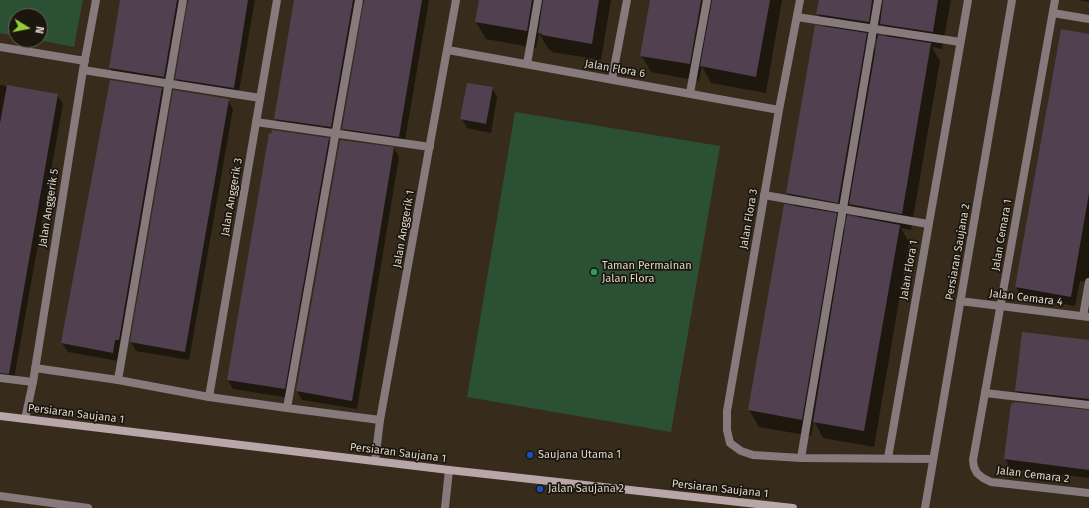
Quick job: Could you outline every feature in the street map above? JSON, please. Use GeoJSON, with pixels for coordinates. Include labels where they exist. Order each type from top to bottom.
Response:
{"type":"FeatureCollection","features":[{"type":"Feature","properties":{"kind":"street","name":"Jalan Anggerik 5"},"geometry":{"type":"LineString","coordinates":[[25,419],[33,382],[83,70],[96,0]]}},
{"type":"Feature","properties":{"kind":"street"},"geometry":{"type":"LineString","coordinates":[[118,380],[183,0]]}},
{"type":"Feature","properties":{"kind":"street","name":"Jalan Anggerik 3"},"geometry":{"type":"LineString","coordinates":[[209,397],[277,0]]}},
{"type":"Feature","properties":{"kind":"street"},"geometry":{"type":"LineString","coordinates":[[287,408],[359,0]]}},
{"type":"Feature","properties":{"kind":"street","name":"Jalan Anggerik 1"},"geometry":{"type":"LineString","coordinates":[[375,461],[380,420],[456,0]]}},
{"type":"Feature","properties":{"kind":"street"},"geometry":{"type":"LineString","coordinates":[[526,64],[538,0]]}},
{"type":"Feature","properties":{"kind":"street"},"geometry":{"type":"LineString","coordinates":[[612,80],[627,0]]}},
{"type":"Feature","properties":{"kind":"street"},"geometry":{"type":"LineString","coordinates":[[690,94],[707,0]]}},
{"type":"Feature","properties":{"kind":"street","name":"Jalan Flora 3"},"geometry":{"type":"LineString","coordinates":[[800,0],[779,110],[727,411],[727,430],[730,443],[741,451],[753,455],[802,458]]}},
{"type":"Feature","properties":{"kind":"street"},"geometry":{"type":"LineString","coordinates":[[878,0],[802,458],[933,459]]}},
{"type":"Feature","properties":{"kind":"street","name":"Jalan Flora 1"},"geometry":{"type":"LineString","coordinates":[[888,458],[968,0]]}},
{"type":"Feature","properties":{"kind":"street","name":"Persiaran Saujana 2"},"geometry":{"type":"LineString","coordinates":[[925,508],[1012,0]]}},
{"type":"Feature","properties":{"kind":"street","name":"Jalan Cemara 1"},"geometry":{"type":"LineString","coordinates":[[977,473],[973,460],[1056,0]]}},
{"type":"Feature","properties":{"kind":"street"},"geometry":{"type":"LineString","coordinates":[[1053,13],[1089,20]]}},
{"type":"Feature","properties":{"kind":"street"},"geometry":{"type":"LineString","coordinates":[[797,17],[960,42]]}},
{"type":"Feature","properties":{"kind":"street"},"geometry":{"type":"LineString","coordinates":[[0,49],[85,61]]}},
{"type":"Feature","properties":{"kind":"street","name":"Jalan Flora 6"},"geometry":{"type":"LineString","coordinates":[[448,50],[779,110]]}},
{"type":"Feature","properties":{"kind":"street"},"geometry":{"type":"LineString","coordinates":[[83,70],[260,98]]}},
{"type":"Feature","properties":{"kind":"street"},"geometry":{"type":"LineString","coordinates":[[256,122],[430,147]]}},
{"type":"Feature","properties":{"kind":"street"},"geometry":{"type":"LineString","coordinates":[[764,195],[928,224]]}},
{"type":"Feature","properties":{"kind":"street"},"geometry":{"type":"LineString","coordinates":[[1086,316],[1089,282]]}},
{"type":"Feature","properties":{"kind":"street","name":"Jalan Cemara 4"},"geometry":{"type":"LineString","coordinates":[[960,301],[1086,316]]}},
{"type":"Feature","properties":{"kind":"street"},"geometry":{"type":"LineString","coordinates":[[35,368],[118,380],[209,397],[380,420]]}},
{"type":"Feature","properties":{"kind":"street"},"geometry":{"type":"LineString","coordinates":[[0,378],[33,382]]}},
{"type":"Feature","properties":{"kind":"street"},"geometry":{"type":"LineString","coordinates":[[985,393],[1089,405]]}},
{"type":"Feature","properties":{"kind":"street","name":"Persiaran Saujana 1"},"geometry":{"type":"LineString","coordinates":[[0,416],[449,470],[793,508]]}},
{"type":"Feature","properties":{"kind":"street"},"geometry":{"type":"LineString","coordinates":[[445,508],[449,470]]}},
{"type":"Feature","properties":{"kind":"street","name":"Jalan Cemara 2"},"geometry":{"type":"LineString","coordinates":[[977,473],[991,482],[1089,493]]}},
{"type":"Feature","properties":{"kind":"street"},"geometry":{"type":"LineString","coordinates":[[0,496],[34,504],[88,508]]}},
{"type":"Feature","properties":{"kind":"green space"},"geometry":{"type":"Polygon","coordinates":[[[0,0],[83,0],[74,47],[48,42],[48,8],[8,8],[8,34],[0,33],[0,0]]]}},
{"type":"Feature","properties":{"kind":"green space","name":"Taman Permainan Jalan Flora"},"geometry":{"type":"Polygon","coordinates":[[[515,112],[720,146],[671,432],[467,397],[515,112]]]}},
{"type":"Feature","properties":{"kind":"building"},"geometry":{"type":"Polygon","coordinates":[[[120,0],[177,0],[164,77],[109,68],[120,0]]]}},
{"type":"Feature","properties":{"kind":"building"},"geometry":{"type":"Polygon","coordinates":[[[188,0],[248,0],[234,88],[175,79],[188,0]]]}},
{"type":"Feature","properties":{"kind":"building"},"geometry":{"type":"Polygon","coordinates":[[[294,0],[353,0],[331,127],[274,119],[294,0]]]}},
{"type":"Feature","properties":{"kind":"building"},"geometry":{"type":"Polygon","coordinates":[[[364,0],[422,0],[399,137],[342,129],[364,0]]]}},
{"type":"Feature","properties":{"kind":"building"},"geometry":{"type":"Polygon","coordinates":[[[479,0],[532,0],[527,31],[475,22],[479,0]]]}},
{"type":"Feature","properties":{"kind":"building"},"geometry":{"type":"Polygon","coordinates":[[[543,0],[599,0],[592,44],[538,33],[543,0]]]}},
{"type":"Feature","properties":{"kind":"building"},"geometry":{"type":"Polygon","coordinates":[[[650,0],[701,0],[690,64],[640,56],[650,0]]]}},
{"type":"Feature","properties":{"kind":"building"},"geometry":{"type":"Polygon","coordinates":[[[712,0],[770,0],[756,77],[700,66],[712,0]]]}},
{"type":"Feature","properties":{"kind":"building"},"geometry":{"type":"Polygon","coordinates":[[[819,0],[872,0],[869,22],[816,14],[819,0]]]}},
{"type":"Feature","properties":{"kind":"building"},"geometry":{"type":"Polygon","coordinates":[[[883,0],[938,0],[933,32],[880,24],[883,0]]]}},
{"type":"Feature","properties":{"kind":"building"},"geometry":{"type":"Polygon","coordinates":[[[815,25],[867,33],[838,203],[786,193],[815,25]]]}},
{"type":"Feature","properties":{"kind":"building"},"geometry":{"type":"Polygon","coordinates":[[[1061,29],[1089,34],[1089,193],[1071,297],[1015,287],[1061,29]]]}},
{"type":"Feature","properties":{"kind":"building"},"geometry":{"type":"Polygon","coordinates":[[[878,35],[931,43],[902,214],[849,204],[878,35]]]}},
{"type":"Feature","properties":{"kind":"building"},"geometry":{"type":"Polygon","coordinates":[[[110,80],[162,88],[119,340],[115,340],[113,353],[61,343],[110,80]]]}},
{"type":"Feature","properties":{"kind":"building"},"geometry":{"type":"Polygon","coordinates":[[[467,83],[493,87],[486,124],[460,119],[467,83]]]}},
{"type":"Feature","properties":{"kind":"building"},"geometry":{"type":"Polygon","coordinates":[[[7,85],[58,94],[9,374],[0,373],[0,123],[7,85]]]}},
{"type":"Feature","properties":{"kind":"building"},"geometry":{"type":"Polygon","coordinates":[[[173,90],[229,99],[185,352],[130,342],[173,90]]]}},
{"type":"Feature","properties":{"kind":"building"},"geometry":{"type":"Polygon","coordinates":[[[272,130],[329,138],[285,389],[227,380],[269,133],[271,134],[272,130]]]}},
{"type":"Feature","properties":{"kind":"building"},"geometry":{"type":"Polygon","coordinates":[[[340,140],[394,147],[352,401],[296,391],[340,140]]]}},
{"type":"Feature","properties":{"kind":"building"},"geometry":{"type":"Polygon","coordinates":[[[784,204],[837,213],[802,420],[748,410],[784,204]]]}},
{"type":"Feature","properties":{"kind":"building"},"geometry":{"type":"Polygon","coordinates":[[[847,215],[900,225],[864,431],[813,422],[847,215]]]}},
{"type":"Feature","properties":{"kind":"building"},"geometry":{"type":"Polygon","coordinates":[[[1022,332],[1089,340],[1089,399],[1015,391],[1022,332]]]}},
{"type":"Feature","properties":{"kind":"building"},"geometry":{"type":"Polygon","coordinates":[[[1014,402],[1089,410],[1089,470],[1004,459],[1011,403],[1014,404],[1014,402]]]}},
{"type":"Feature","properties":{"kind":"place","name":"Taman Permainan Jalan Flora"},"geometry":{"type":"Point","coordinates":[594,272]}},
{"type":"Feature","properties":{"kind":"place","name":"Saujana Utama 1"},"geometry":{"type":"Point","coordinates":[530,455]}},
{"type":"Feature","properties":{"kind":"place","name":"Jalan Saujana 2"},"geometry":{"type":"Point","coordinates":[540,489]}}]}
